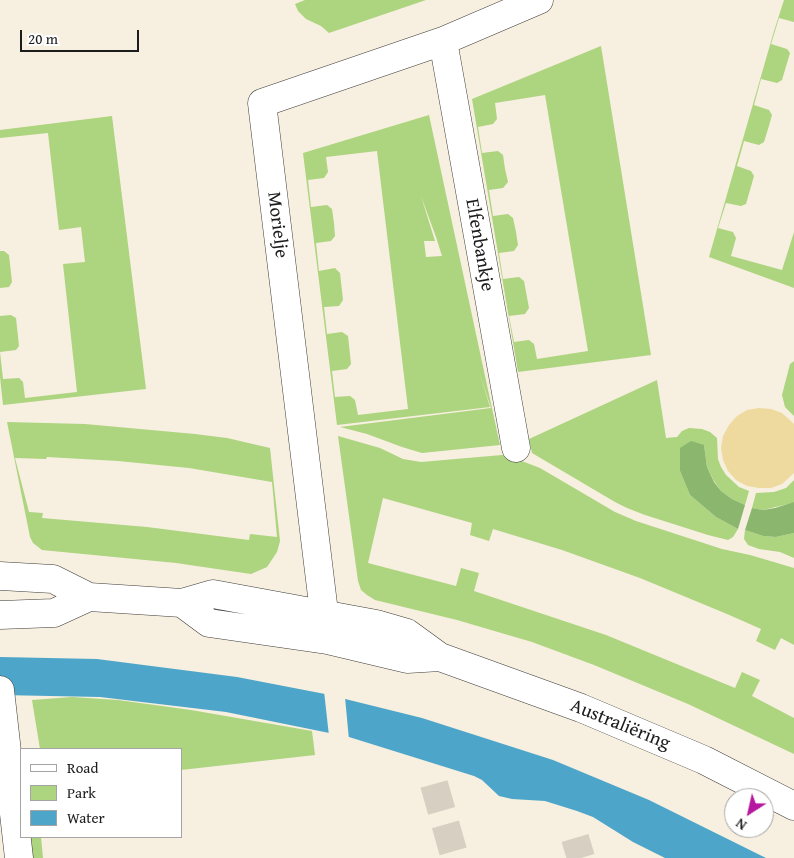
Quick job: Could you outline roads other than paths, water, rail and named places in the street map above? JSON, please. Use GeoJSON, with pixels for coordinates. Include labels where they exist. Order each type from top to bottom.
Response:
{"type":"FeatureCollection","features":[{"type":"Feature","properties":{"kind":"street","name":"Morielje"},"geometry":{"type":"LineString","coordinates":[[326,627],[262,104],[443,41],[539,0]]}},
{"type":"Feature","properties":{"kind":"street","name":"Elfenbankje"},"geometry":{"type":"LineString","coordinates":[[443,41],[516,448]]}},
{"type":"Feature","properties":{"kind":"street","name":"Australiëring"},"geometry":{"type":"LineString","coordinates":[[0,576],[53,579],[89,597],[182,603],[209,624],[326,627],[407,659],[440,657],[581,708],[704,760],[794,806]]}},
{"type":"Feature","properties":{"kind":"street","name":"Australiëring"},"geometry":{"type":"LineString","coordinates":[[0,616],[54,613],[89,597]]}},
{"type":"Feature","properties":{"kind":"street"},"geometry":{"type":"LineString","coordinates":[[0,693],[19,858]]}},
{"type":"Feature","properties":{"kind":"water"},"geometry":{"type":"Polygon","coordinates":[[[0,657],[97,659],[237,677],[325,694],[422,718],[553,760],[649,800],[766,858],[665,858],[633,842],[593,817],[545,801],[512,799],[499,796],[482,780],[474,776],[349,737],[226,712],[100,697],[0,695],[0,657]]]}},
{"type":"Feature","properties":{"kind":"tunnel"},"geometry":{"type":"LineString","coordinates":[[434,784],[455,858]]}},
{"type":"Feature","properties":{"kind":"tunnel"},"geometry":{"type":"LineString","coordinates":[[575,838],[581,858]]}}]}
